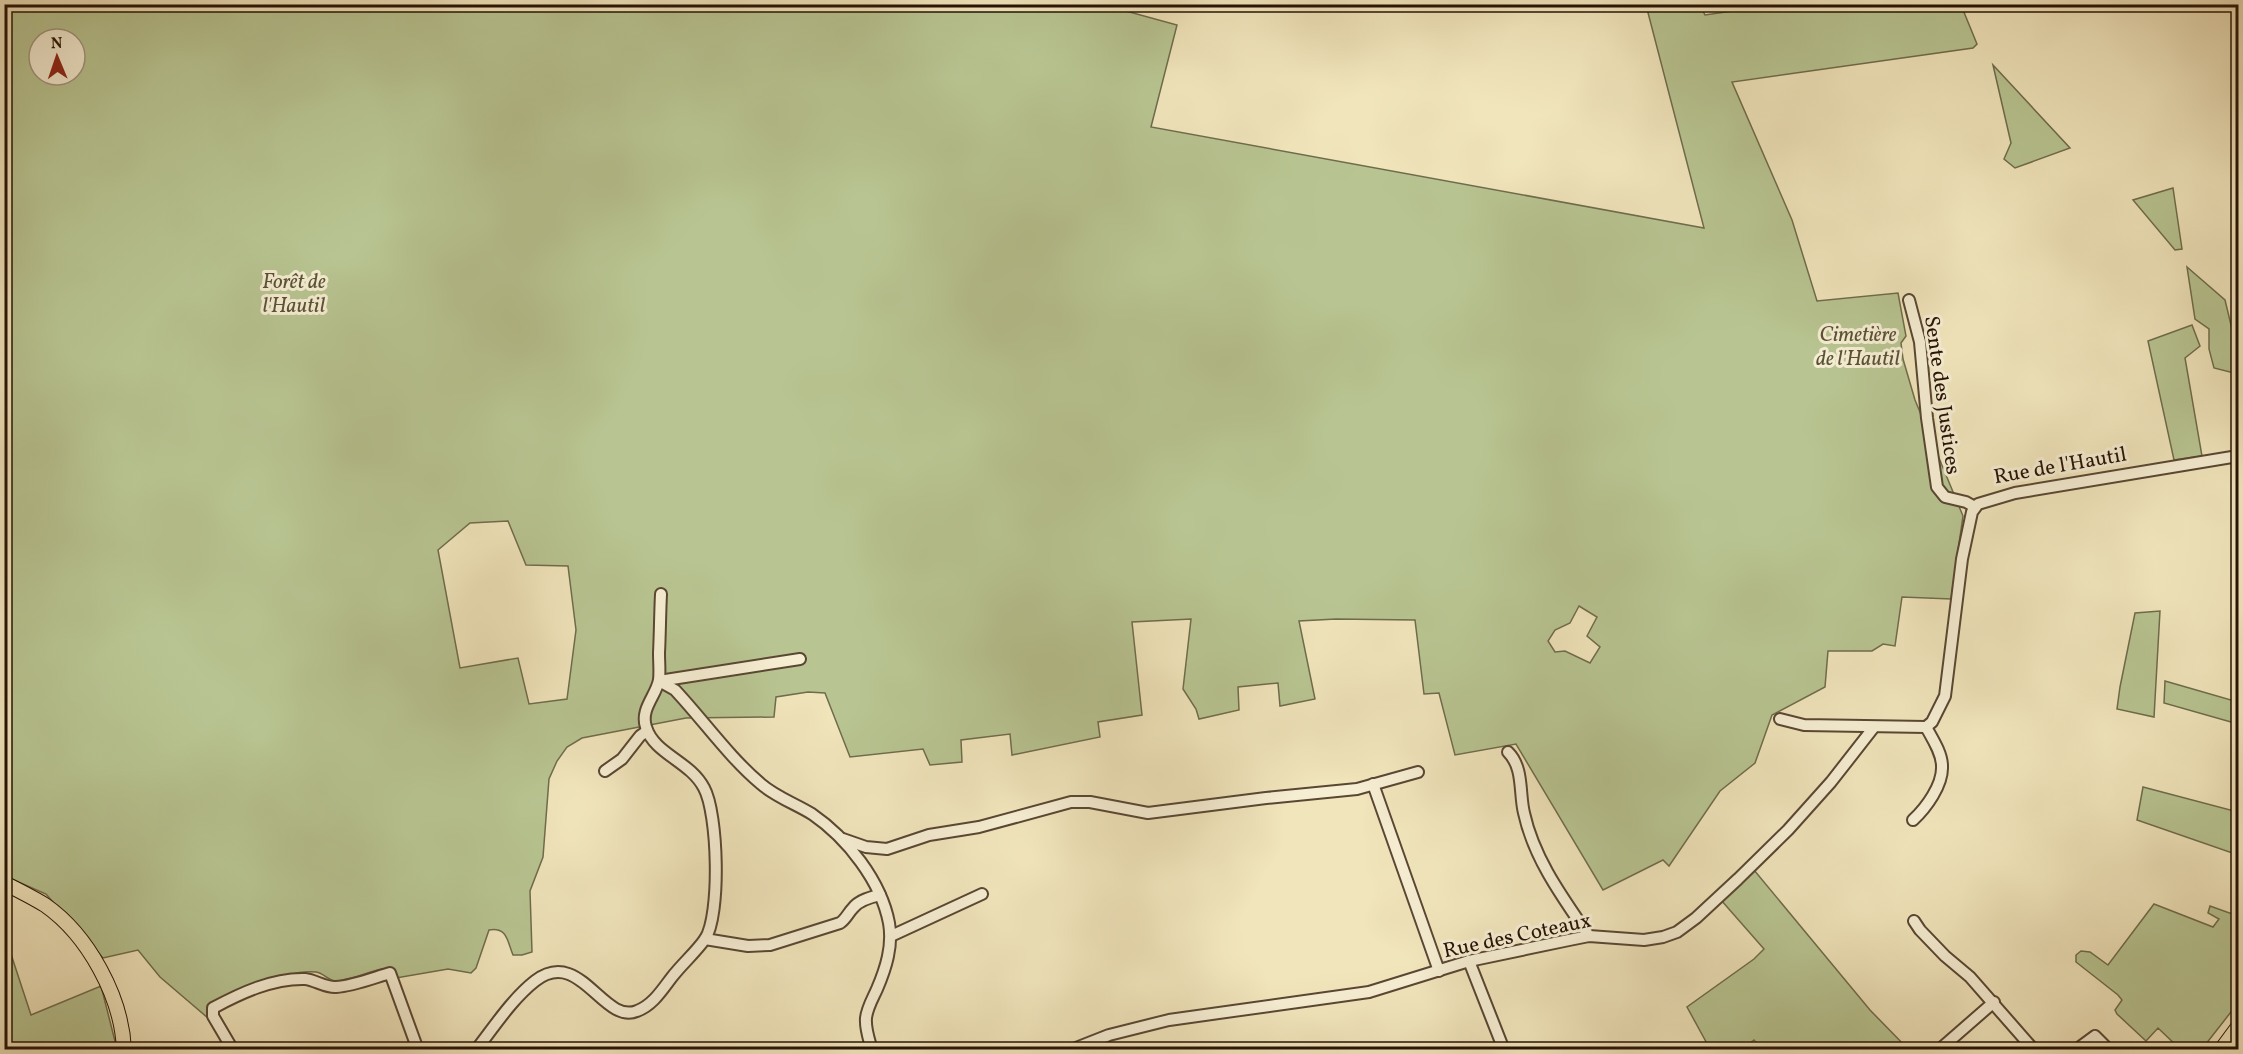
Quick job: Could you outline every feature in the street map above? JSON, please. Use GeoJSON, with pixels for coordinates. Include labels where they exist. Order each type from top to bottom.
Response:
{"type":"FeatureCollection","features":[{"type":"Feature","properties":{"kind":"main road"},"geometry":{"type":"LineString","coordinates":[[4,883],[45,905],[72,929],[101,967],[113,999],[124,1040],[124,1050]]}},
{"type":"Feature","properties":{"kind":"main road"},"geometry":{"type":"LineString","coordinates":[[2222,1050],[2238,1027]]}},
{"type":"Feature","properties":{"kind":"street","name":"Sente des Justices"},"geometry":{"type":"LineString","coordinates":[[1909,300],[1920,342],[1927,418],[1937,487],[1945,498],[1966,502],[1975,507]]}},
{"type":"Feature","properties":{"kind":"street","name":"Rue de l'Hautil"},"geometry":{"type":"LineString","coordinates":[[1926,727],[1932,722],[1945,696],[1962,559],[1975,507],[1983,501],[2015,493],[2238,456]]}},
{"type":"Feature","properties":{"kind":"street"},"geometry":{"type":"LineString","coordinates":[[476,1050],[517,999],[536,980],[551,973],[566,972],[619,1011],[632,1014],[647,1008],[705,939],[710,923],[716,883],[712,825],[706,791],[695,773],[661,748],[645,724],[647,705],[659,681],[661,594]]}},
{"type":"Feature","properties":{"kind":"street"},"geometry":{"type":"LineString","coordinates":[[659,681],[800,659]]}},
{"type":"Feature","properties":{"kind":"street"},"geometry":{"type":"LineString","coordinates":[[659,681],[675,690],[762,785],[813,815],[843,839],[860,860],[880,895],[888,916],[891,936],[888,961],[866,1019],[872,1050]]}},
{"type":"Feature","properties":{"kind":"street"},"geometry":{"type":"LineString","coordinates":[[1780,719],[1804,725],[1926,727],[1942,766],[1931,797],[1921,813],[1913,820]]}},
{"type":"Feature","properties":{"kind":"street","name":"Rue des Coteaux"},"geometry":{"type":"LineString","coordinates":[[1071,1050],[1109,1035],[1168,1020],[1369,992],[1469,961],[1589,936],[1644,940],[1677,932],[1696,918],[1788,830],[1831,782],[1874,726]]}},
{"type":"Feature","properties":{"kind":"street"},"geometry":{"type":"LineString","coordinates":[[605,771],[622,759],[640,736],[648,731]]}},
{"type":"Feature","properties":{"kind":"street"},"geometry":{"type":"LineString","coordinates":[[1508,752],[1515,759],[1529,834],[1558,892],[1589,936]]}},
{"type":"Feature","properties":{"kind":"street"},"geometry":{"type":"LineString","coordinates":[[843,839],[866,847],[887,849],[929,835],[979,827],[1071,802],[1090,802],[1148,813],[1357,789],[1418,772]]}},
{"type":"Feature","properties":{"kind":"street"},"geometry":{"type":"LineString","coordinates":[[1373,784],[1439,971]]}},
{"type":"Feature","properties":{"kind":"street"},"geometry":{"type":"LineString","coordinates":[[891,936],[982,894]]}},
{"type":"Feature","properties":{"kind":"street"},"geometry":{"type":"LineString","coordinates":[[705,939],[748,946],[780,942],[840,923],[854,906],[880,895]]}},
{"type":"Feature","properties":{"kind":"street"},"geometry":{"type":"LineString","coordinates":[[1914,921],[1928,939],[1994,1002],[2034,1050]]}},
{"type":"Feature","properties":{"kind":"street"},"geometry":{"type":"LineString","coordinates":[[1469,961],[1504,1050]]}},
{"type":"Feature","properties":{"kind":"street"},"geometry":{"type":"LineString","coordinates":[[233,1050],[213,1016],[213,1008],[261,986],[290,979],[308,979],[334,987],[390,974],[418,1050]]}},
{"type":"Feature","properties":{"kind":"street"},"geometry":{"type":"LineString","coordinates":[[1939,1050],[1994,1002]]}},
{"type":"Feature","properties":{"kind":"street"},"geometry":{"type":"LineString","coordinates":[[2076,1050],[2095,1036],[2109,1050]]}},
{"type":"Feature","properties":{"kind":"green space","name":"Forêt de l'Hautil"},"geometry":{"type":"Polygon","coordinates":[[[5,5],[1104,5],[1177,25],[1151,127],[1704,228],[1646,5],[1700,5],[1705,15],[1775,5],[1961,5],[1977,44],[1973,48],[1732,82],[1792,220],[1817,301],[1898,293],[1906,336],[1901,343],[1903,359],[1915,400],[1963,516],[1951,599],[1902,597],[1895,646],[1883,644],[1872,651],[1828,651],[1825,687],[1772,715],[1755,763],[1720,791],[1669,866],[1663,860],[1603,890],[1516,744],[1455,755],[1439,693],[1424,694],[1415,620],[1299,621],[1315,699],[1280,706],[1278,683],[1238,687],[1239,710],[1199,719],[1196,709],[1183,689],[1191,619],[1132,622],[1142,715],[1098,722],[1100,737],[1012,755],[1010,734],[961,740],[962,762],[930,765],[923,749],[850,757],[825,693],[808,692],[776,697],[774,717],[686,718],[582,738],[567,747],[557,761],[549,779],[543,857],[530,891],[532,952],[513,955],[506,936],[500,931],[489,930],[476,968],[471,973],[448,969],[396,978],[387,970],[382,969],[337,981],[316,972],[303,972],[274,979],[244,993],[208,1018],[160,977],[138,950],[103,958],[46,894],[12,879],[5,883],[5,5]],[[508,521],[470,523],[438,550],[460,668],[518,658],[529,704],[567,699],[576,630],[568,566],[526,565],[508,521]],[[1579,606],[1570,623],[1555,630],[1548,641],[1555,652],[1565,651],[1590,663],[1600,647],[1587,636],[1597,617],[1579,606]]]}},
{"type":"Feature","properties":{"kind":"green space"},"geometry":{"type":"Polygon","coordinates":[[[1993,65],[2070,148],[2015,168],[2004,159],[2011,143],[1993,65]]]}},
{"type":"Feature","properties":{"kind":"green space"},"geometry":{"type":"Polygon","coordinates":[[[2173,188],[2182,249],[2175,250],[2133,200],[2173,188]]]}},
{"type":"Feature","properties":{"kind":"green space"},"geometry":{"type":"Polygon","coordinates":[[[2187,267],[2225,300],[2238,354],[2238,374],[2214,368],[2209,349],[2209,329],[2195,319],[2187,267]]]}},
{"type":"Feature","properties":{"kind":"green space"},"geometry":{"type":"Polygon","coordinates":[[[2192,325],[2200,346],[2185,358],[2202,456],[2174,460],[2148,341],[2192,325]]]}},
{"type":"Feature","properties":{"kind":"green space"},"geometry":{"type":"Polygon","coordinates":[[[2160,611],[2154,717],[2117,709],[2135,613],[2160,611]]]}},
{"type":"Feature","properties":{"kind":"green space"},"geometry":{"type":"Polygon","coordinates":[[[2165,681],[2238,702],[2238,724],[2164,703],[2165,681]]]}},
{"type":"Feature","properties":{"kind":"green space"},"geometry":{"type":"Polygon","coordinates":[[[2143,787],[2238,812],[2238,855],[2137,820],[2143,787]]]}},
{"type":"Feature","properties":{"kind":"green space"},"geometry":{"type":"Polygon","coordinates":[[[1754,870],[1870,1010],[1908,1049],[1762,1049],[1754,1040],[1742,1049],[1710,1049],[1687,1007],[1754,959],[1764,949],[1721,900],[1754,870]]]}},
{"type":"Feature","properties":{"kind":"green space"},"geometry":{"type":"Polygon","coordinates":[[[2154,904],[2213,927],[2219,919],[2208,913],[2210,906],[2238,916],[2238,1003],[2202,1049],[2180,1049],[2158,1028],[2146,1041],[2117,1014],[2115,1010],[2122,1000],[2118,995],[2076,962],[2076,955],[2081,951],[2090,952],[2108,965],[2154,904]]]}},
{"type":"Feature","properties":{"kind":"green space"},"geometry":{"type":"Polygon","coordinates":[[[4,925],[7,942],[31,1015],[101,986],[117,1049],[5,1049],[4,925]]]}},
{"type":"Feature","properties":{"kind":"park label","name":"Cimetière de l'Hautil"},"geometry":{"type":"Point","coordinates":[1858,346]}}]}
